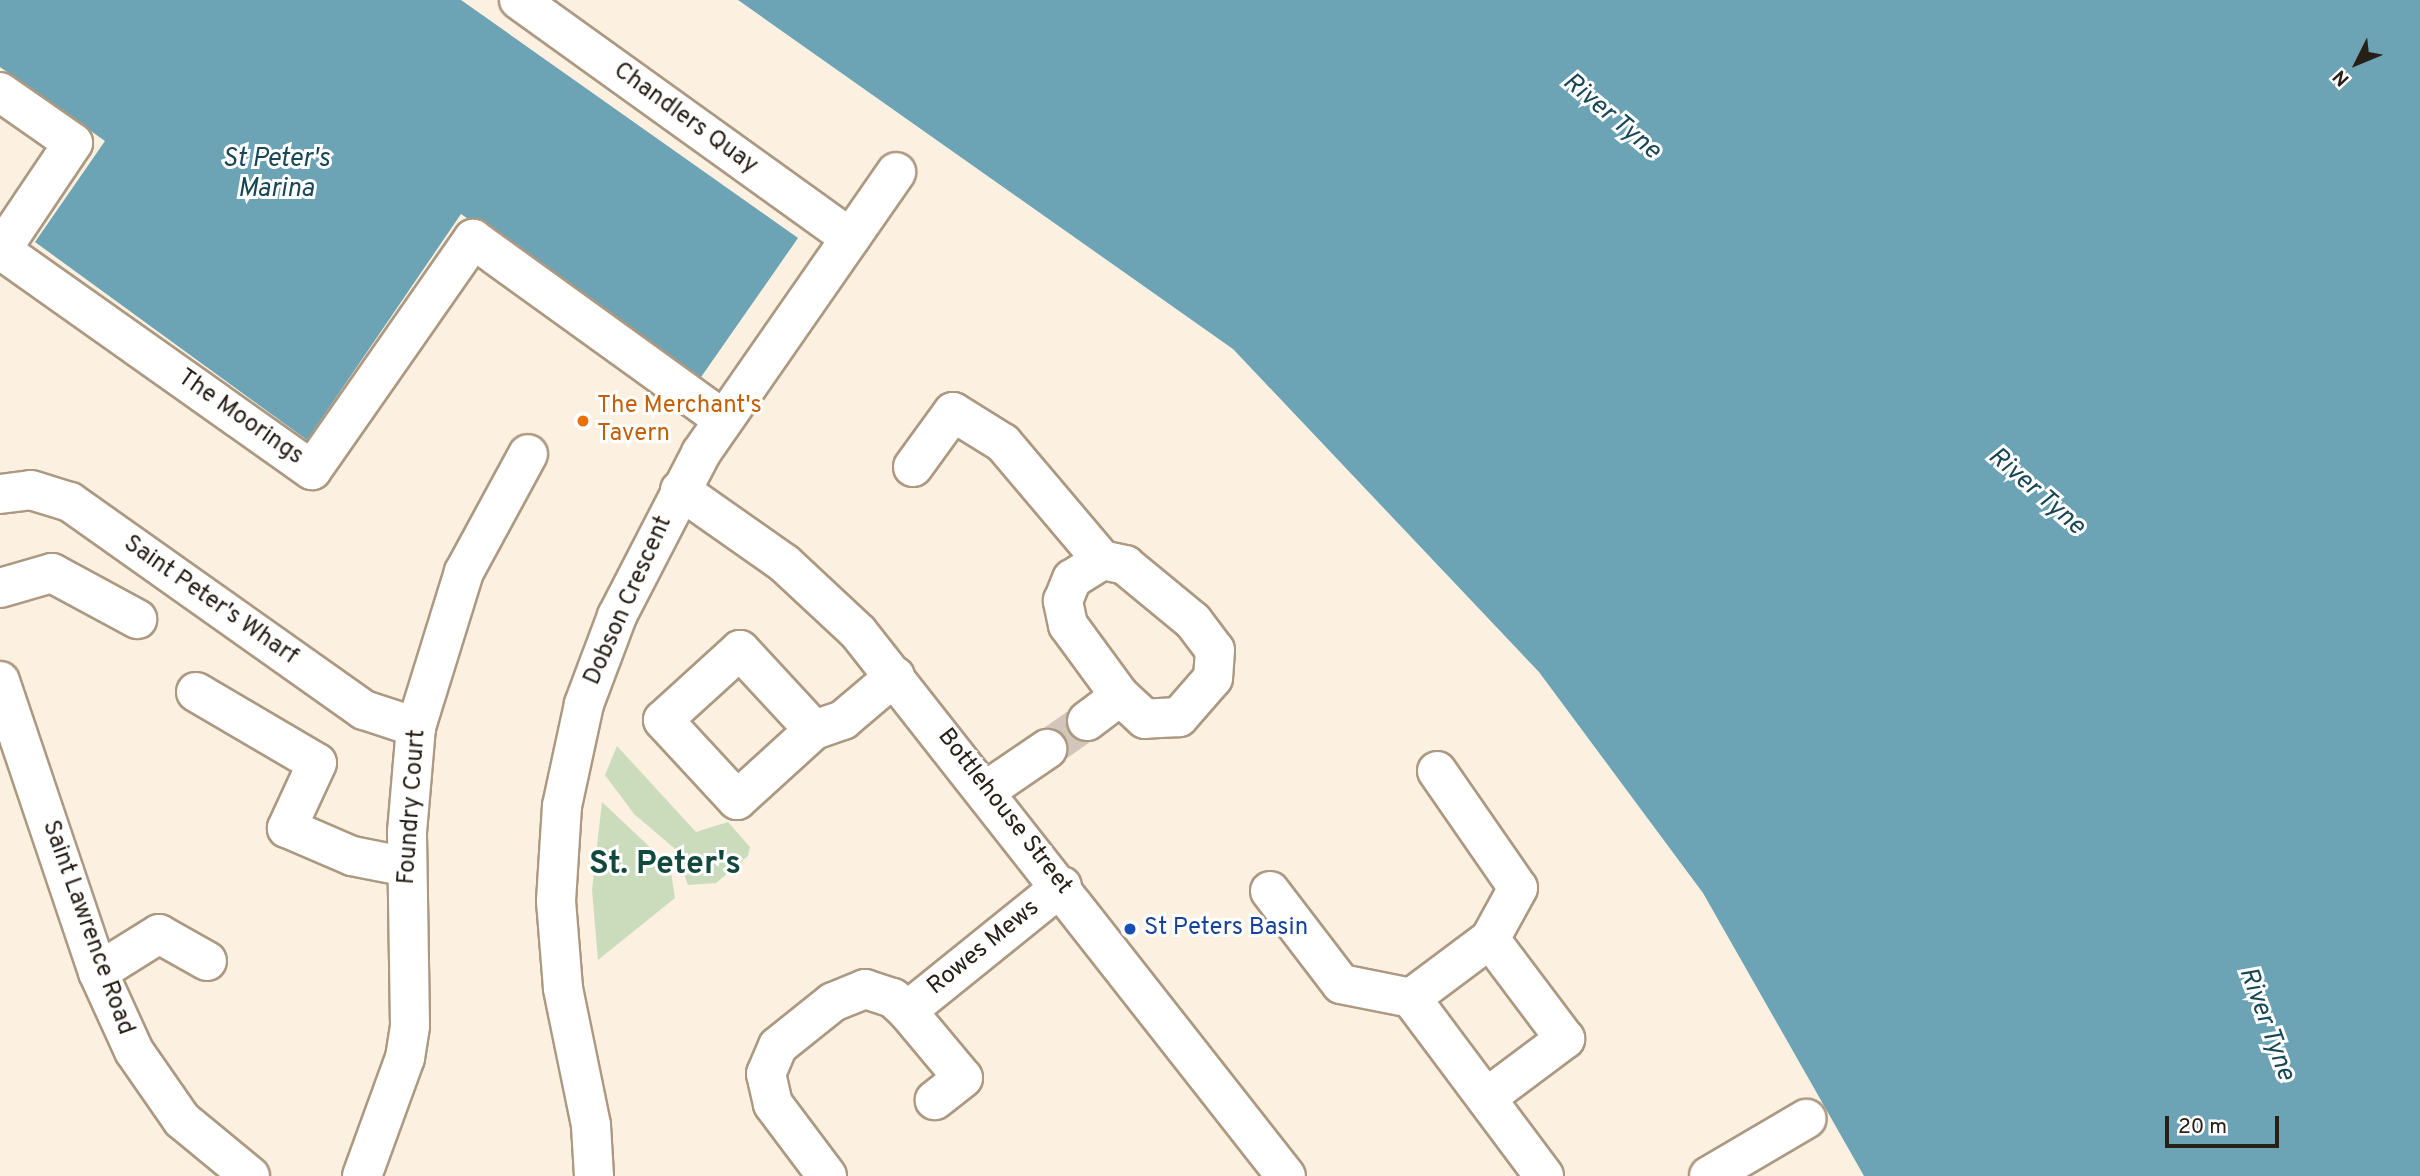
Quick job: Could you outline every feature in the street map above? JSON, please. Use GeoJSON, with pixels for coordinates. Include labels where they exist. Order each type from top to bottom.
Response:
{"type":"FeatureCollection","features":[{"type":"Feature","properties":{"kind":"street","name":"Chandlers Quay"},"geometry":{"type":"LineString","coordinates":[[519,0],[850,238]]}},
{"type":"Feature","properties":{"kind":"street","name":"The Moorings"},"geometry":{"type":"LineString","coordinates":[[0,92],[73,143],[1,250],[312,470],[473,239],[723,419]]}},
{"type":"Feature","properties":{"kind":"street","name":"Dobson Crescent"},"geometry":{"type":"LineString","coordinates":[[594,1176],[558,946],[562,806],[599,661],[680,490],[723,419],[897,172]]}},
{"type":"Feature","properties":{"kind":"street"},"geometry":{"type":"LineString","coordinates":[[913,467],[953,412],[1003,443],[1102,560],[1125,565],[1193,621],[1215,650],[1213,677],[1179,717],[1145,719],[1120,696],[1064,612],[1073,579],[1102,560]]}},
{"type":"Feature","properties":{"kind":"street","name":"Foundry Court"},"geometry":{"type":"LineString","coordinates":[[362,1176],[405,1058],[410,1026],[407,867],[416,727],[464,572],[528,454]]}},
{"type":"Feature","properties":{"kind":"street","name":"Saint Peter's Wharf"},"geometry":{"type":"LineString","coordinates":[[0,494],[31,490],[70,502],[364,710],[416,727]]}},
{"type":"Feature","properties":{"kind":"street","name":"Bottlehouse Street"},"geometry":{"type":"LineString","coordinates":[[680,490],[827,600],[895,677],[987,790],[1286,1176]]}},
{"type":"Feature","properties":{"kind":"street"},"geometry":{"type":"LineString","coordinates":[[0,589],[52,573],[137,619]]}},
{"type":"Feature","properties":{"kind":"street"},"geometry":{"type":"LineString","coordinates":[[814,730],[843,720],[895,677]]}},
{"type":"Feature","properties":{"kind":"street","name":"Saint Lawrence Road"},"geometry":{"type":"LineString","coordinates":[[0,681],[98,971],[156,1087],[203,1142],[250,1176]]}},
{"type":"Feature","properties":{"kind":"street"},"geometry":{"type":"LineString","coordinates":[[197,692],[317,763],[287,828],[352,856],[407,867]]}},
{"type":"Feature","properties":{"kind":"street"},"geometry":{"type":"LineString","coordinates":[[1087,721],[1120,696]]}},
{"type":"Feature","properties":{"kind":"street"},"geometry":{"type":"LineString","coordinates":[[987,790],[1047,749]]}},
{"type":"Feature","properties":{"kind":"street"},"geometry":{"type":"LineString","coordinates":[[1411,998],[1490,939],[1518,888],[1437,771]]}},
{"type":"Feature","properties":{"kind":"street","name":"Rowes Mews"},"geometry":{"type":"LineString","coordinates":[[906,1011],[1062,886]]}},
{"type":"Feature","properties":{"kind":"street"},"geometry":{"type":"LineString","coordinates":[[1269,891],[1341,984],[1411,998],[1544,1176]]}},
{"type":"Feature","properties":{"kind":"street"},"geometry":{"type":"LineString","coordinates":[[98,971],[159,934],[207,961]]}},
{"type":"Feature","properties":{"kind":"street"},"geometry":{"type":"LineString","coordinates":[[1486,1098],[1565,1040],[1490,939]]}},
{"type":"Feature","properties":{"kind":"street","name":"Rowes Mews"},"geometry":{"type":"LineString","coordinates":[[827,1176],[773,1104],[766,1081],[770,1058],[849,992],[880,991],[906,1011],[963,1078],[935,1100]]}},
{"type":"Feature","properties":{"kind":"street"},"geometry":{"type":"LineString","coordinates":[[1709,1176],[1806,1119]]}},
{"type":"Feature","properties":{"kind":"green space"},"geometry":{"type":"Polygon","coordinates":[[[617,746],[696,832],[728,822],[750,847],[748,856],[716,883],[688,885],[674,848],[634,814],[605,775],[617,746]]]}},
{"type":"Feature","properties":{"kind":"green space"},"geometry":{"type":"Polygon","coordinates":[[[602,802],[670,866],[675,898],[598,960],[592,890],[602,802]]]}},
{"type":"Feature","properties":{"kind":"water","name":"St Peter's Marina"},"geometry":{"type":"Polygon","coordinates":[[[0,0],[461,0],[798,238],[699,380],[461,214],[307,440],[35,242],[105,141],[0,67],[0,0]]]}},
{"type":"Feature","properties":{"kind":"water","name":"River Tyne"},"geometry":{"type":"Polygon","coordinates":[[[738,0],[2420,0],[2420,1176],[1864,1176],[1703,893],[1539,672],[1233,349],[738,0]]]}},
{"type":"Feature","properties":{"kind":"tunnel"},"geometry":{"type":"LineString","coordinates":[[1047,749],[1087,721]]}},
{"type":"Feature","properties":{"kind":"place","name":"The Merchant's Tavern"},"geometry":{"type":"Point","coordinates":[583,421]}},
{"type":"Feature","properties":{"kind":"place","name":"St Peters Basin"},"geometry":{"type":"Point","coordinates":[1130,929]}},
{"type":"Feature","properties":{"kind":"district","name":"St. Peter's"},"geometry":{"type":"Point","coordinates":[665,865]}}]}
